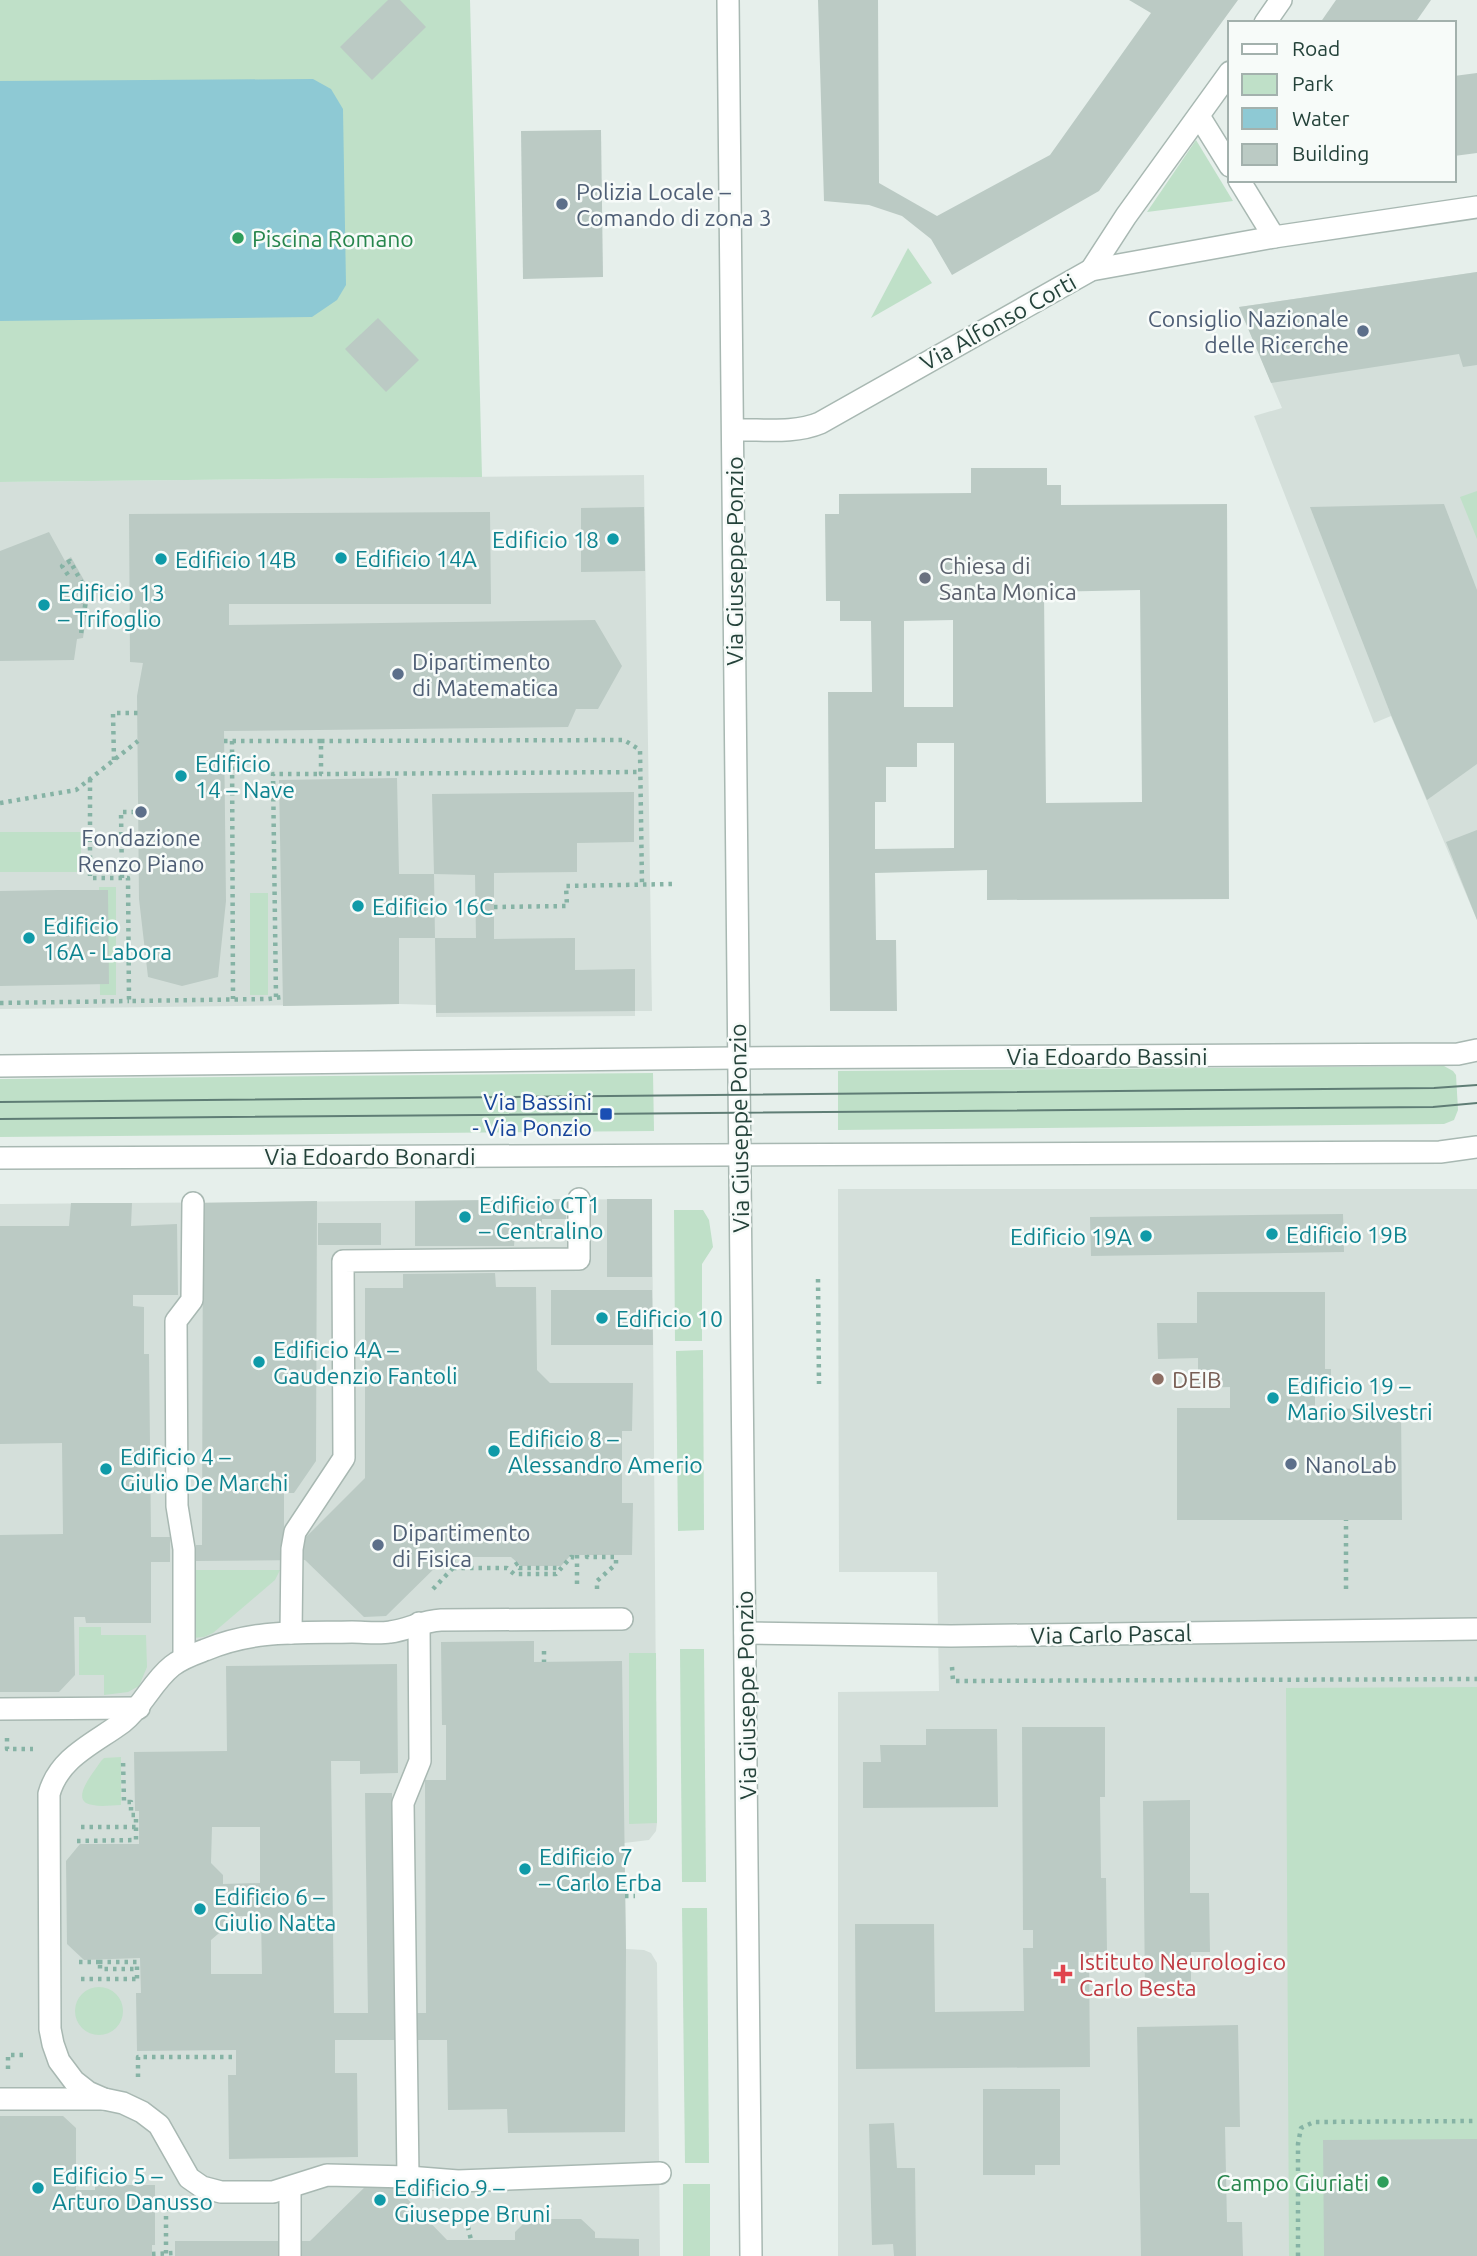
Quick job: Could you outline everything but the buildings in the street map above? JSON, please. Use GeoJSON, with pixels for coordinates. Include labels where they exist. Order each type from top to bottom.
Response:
{"type":"FeatureCollection","features":[{"type":"Feature","properties":{"kind":"street","name":"Via Giuseppe Ponzio"},"geometry":{"type":"LineString","coordinates":[[728,0],[751,2256]]}},
{"type":"Feature","properties":{"kind":"street"},"geometry":{"type":"LineString","coordinates":[[1266,21],[1282,0]]}},
{"type":"Feature","properties":{"kind":"street"},"geometry":{"type":"LineString","coordinates":[[1091,270],[1126,216],[1228,75]]}},
{"type":"Feature","properties":{"kind":"street"},"geometry":{"type":"LineString","coordinates":[[1199,116],[1228,163]]}},
{"type":"Feature","properties":{"kind":"street"},"geometry":{"type":"LineString","coordinates":[[1240,182],[1274,237]]}},
{"type":"Feature","properties":{"kind":"street","name":"Via Alfonso Corti"},"geometry":{"type":"LineString","coordinates":[[733,430],[783,429],[820,423],[1091,270],[1274,237],[1477,207]]}},
{"type":"Feature","properties":{"kind":"street","name":"Via Edoardo Bassini"},"geometry":{"type":"LineString","coordinates":[[737,1058],[1458,1054],[1477,1050]]}},
{"type":"Feature","properties":{"kind":"street"},"geometry":{"type":"LineString","coordinates":[[0,1066],[737,1058]]}},
{"type":"Feature","properties":{"kind":"street"},"geometry":{"type":"LineString","coordinates":[[740,1154],[1426,1152],[1477,1147]]}},
{"type":"Feature","properties":{"kind":"street","name":"Via Edoardo Bonardi"},"geometry":{"type":"LineString","coordinates":[[0,1158],[740,1154]]}},
{"type":"Feature","properties":{"kind":"street"},"geometry":{"type":"LineString","coordinates":[[291,1633],[292,1549],[295,1532],[344,1458],[343,1261],[579,1259],[579,1199]]}},
{"type":"Feature","properties":{"kind":"street"},"geometry":{"type":"LineString","coordinates":[[184,1658],[184,1549],[177,1506],[176,1321],[192,1300],[193,1202]]}},
{"type":"Feature","properties":{"kind":"street"},"geometry":{"type":"LineString","coordinates":[[622,1619],[441,1620],[419,1623],[390,1632],[269,1633],[239,1638],[184,1658],[171,1667],[139,1708],[120,1725],[66,1762],[52,1784],[49,1794],[50,2029],[59,2061],[75,2081],[88,2092],[123,2103],[159,2125],[189,2178],[202,2187],[221,2192],[273,2192],[327,2175],[347,2174],[458,2181],[660,2173]]}},
{"type":"Feature","properties":{"kind":"street"},"geometry":{"type":"LineString","coordinates":[[408,2177],[403,1803],[420,1761],[419,1623]]}},
{"type":"Feature","properties":{"kind":"street","name":"Via Carlo Pascal"},"geometry":{"type":"LineString","coordinates":[[745,1633],[951,1636],[1477,1629]]}},
{"type":"Feature","properties":{"kind":"street"},"geometry":{"type":"LineString","coordinates":[[0,1709],[139,1708]]}},
{"type":"Feature","properties":{"kind":"street"},"geometry":{"type":"LineString","coordinates":[[0,2099],[104,2099]]}},
{"type":"Feature","properties":{"kind":"street"},"geometry":{"type":"LineString","coordinates":[[290,2188],[290,2256]]}},
{"type":"Feature","properties":{"kind":"path"},"geometry":{"type":"LineString","coordinates":[[68,575],[62,566],[70,561],[87,592],[80,626],[81,634],[78,634]]}},
{"type":"Feature","properties":{"kind":"path"},"geometry":{"type":"LineString","coordinates":[[114,760],[113,713],[138,713]]}},
{"type":"Feature","properties":{"kind":"path"},"geometry":{"type":"LineString","coordinates":[[224,741],[624,740],[640,751],[642,885]]}},
{"type":"Feature","properties":{"kind":"path"},"geometry":{"type":"LineString","coordinates":[[0,803],[76,790],[138,741]]}},
{"type":"Feature","properties":{"kind":"path"},"geometry":{"type":"LineString","coordinates":[[232,741],[233,999]]}},
{"type":"Feature","properties":{"kind":"path"},"geometry":{"type":"LineString","coordinates":[[321,741],[322,775]]}},
{"type":"Feature","properties":{"kind":"path"},"geometry":{"type":"LineString","coordinates":[[276,997],[273,774],[640,772]]}},
{"type":"Feature","properties":{"kind":"path"},"geometry":{"type":"LineString","coordinates":[[90,779],[90,878],[128,878],[130,1001]]}},
{"type":"Feature","properties":{"kind":"path"},"geometry":{"type":"LineString","coordinates":[[121,878],[121,812],[138,812]]}},
{"type":"Feature","properties":{"kind":"path"},"geometry":{"type":"LineString","coordinates":[[494,907],[567,906],[566,886],[673,884]]}},
{"type":"Feature","properties":{"kind":"path"},"geometry":{"type":"LineString","coordinates":[[0,1003],[283,997]]}},
{"type":"Feature","properties":{"kind":"path"},"geometry":{"type":"LineString","coordinates":[[818,1279],[819,1384]]}},
{"type":"Feature","properties":{"kind":"path"},"geometry":{"type":"LineString","coordinates":[[1346,1520],[1346,1589]]}},
{"type":"Feature","properties":{"kind":"path"},"geometry":{"type":"LineString","coordinates":[[587,1555],[616,1557],[616,1564],[597,1581],[597,1619]]}},
{"type":"Feature","properties":{"kind":"path"},"geometry":{"type":"LineString","coordinates":[[453,1562],[508,1568],[514,1574],[556,1574],[571,1557],[577,1558]]}},
{"type":"Feature","properties":{"kind":"path"},"geometry":{"type":"LineString","coordinates":[[518,1563],[515,1564],[519,1569],[561,1569]]}},
{"type":"Feature","properties":{"kind":"path"},"geometry":{"type":"LineString","coordinates":[[951,1636],[953,1681],[1477,1679]]}},
{"type":"Feature","properties":{"kind":"path"},"geometry":{"type":"LineString","coordinates":[[544,1651],[544,1662]]}},
{"type":"Feature","properties":{"kind":"path"},"geometry":{"type":"LineString","coordinates":[[88,1841],[100,1843],[136,1840],[136,1815],[131,1815],[131,1802],[124,1802],[123,1757]]}},
{"type":"Feature","properties":{"kind":"path"},"geometry":{"type":"LineString","coordinates":[[90,1827],[137,1826]]}},
{"type":"Feature","properties":{"kind":"path"},"geometry":{"type":"LineString","coordinates":[[625,1896],[635,1896]]}},
{"type":"Feature","properties":{"kind":"path"},"geometry":{"type":"LineString","coordinates":[[83,1962],[99,1962],[100,1969],[137,1969],[139,1979],[80,1979],[83,1962]]}},
{"type":"Feature","properties":{"kind":"path"},"geometry":{"type":"LineString","coordinates":[[218,2050],[218,2057]]}},
{"type":"Feature","properties":{"kind":"path"},"geometry":{"type":"LineString","coordinates":[[138,2110],[138,2057],[236,2057]]}},
{"type":"Feature","properties":{"kind":"path"},"geometry":{"type":"LineString","coordinates":[[1298,2256],[1297,2144],[1301,2128],[1314,2122],[1477,2121]]}},
{"type":"Feature","properties":{"kind":"path"},"geometry":{"type":"LineString","coordinates":[[166,2254],[165,2181],[180,2165]]}},
{"type":"Feature","properties":{"kind":"path"},"geometry":{"type":"LineString","coordinates":[[152,2254],[175,2253]]}},
{"type":"Feature","properties":{"kind":"shaded area"},"geometry":{"type":"Polygon","coordinates":[[[1477,272],[1477,920],[1391,716],[1374,723],[1254,416],[1282,408],[1239,307],[1477,272]]]}},
{"type":"Feature","properties":{"kind":"shaded area"},"geometry":{"type":"Polygon","coordinates":[[[644,475],[652,1011],[635,1011],[635,1016],[436,1017],[436,1005],[399,1004],[0,1009],[0,482],[644,475]]]}},
{"type":"Feature","properties":{"kind":"shaded area"},"geometry":{"type":"Polygon","coordinates":[[[838,1189],[1477,1189],[1477,2256],[838,2256],[838,1692],[939,1691],[937,1572],[839,1572],[838,1189]]]}},
{"type":"Feature","properties":{"kind":"shaded area"},"geometry":{"type":"Polygon","coordinates":[[[652,1199],[657,1823],[656,1831],[649,1840],[624,1843],[626,1949],[651,1953],[657,1963],[660,2256],[0,2256],[0,1204],[652,1199]]]}},
{"type":"Feature","properties":{"kind":"green space","name":"Piscina Romano"},"geometry":{"type":"Polygon","coordinates":[[[0,0],[470,0],[482,477],[0,482],[0,0]]]}},
{"type":"Feature","properties":{"kind":"green space"},"geometry":{"type":"Polygon","coordinates":[[[1196,140],[1233,201],[1147,212],[1196,140]]]}},
{"type":"Feature","properties":{"kind":"green space"},"geometry":{"type":"Polygon","coordinates":[[[908,248],[932,283],[871,318],[908,248]]]}},
{"type":"Feature","properties":{"kind":"green space"},"geometry":{"type":"Polygon","coordinates":[[[1477,491],[1477,539],[1460,497],[1477,491]]]}},
{"type":"Feature","properties":{"kind":"green space"},"geometry":{"type":"Polygon","coordinates":[[[0,832],[81,832],[81,872],[0,872],[0,832]]]}},
{"type":"Feature","properties":{"kind":"green space"},"geometry":{"type":"Polygon","coordinates":[[[99,887],[116,887],[116,995],[100,995],[99,887]]]}},
{"type":"Feature","properties":{"kind":"green space"},"geometry":{"type":"Polygon","coordinates":[[[250,893],[268,893],[268,995],[250,995],[250,893]]]}},
{"type":"Feature","properties":{"kind":"green space"},"geometry":{"type":"Polygon","coordinates":[[[1444,1066],[1456,1075],[1458,1110],[1454,1120],[1444,1124],[838,1130],[838,1071],[1444,1066]]]}},
{"type":"Feature","properties":{"kind":"green space"},"geometry":{"type":"Polygon","coordinates":[[[653,1073],[654,1131],[0,1137],[0,1079],[653,1073]]]}},
{"type":"Feature","properties":{"kind":"green space"},"geometry":{"type":"Polygon","coordinates":[[[674,1210],[703,1210],[709,1220],[713,1247],[702,1264],[702,1341],[675,1341],[674,1210]]]}},
{"type":"Feature","properties":{"kind":"green space"},"geometry":{"type":"Polygon","coordinates":[[[703,1350],[704,1530],[678,1531],[676,1351],[703,1350]]]}},
{"type":"Feature","properties":{"kind":"green space"},"geometry":{"type":"Polygon","coordinates":[[[189,1570],[280,1570],[275,1580],[213,1633],[193,1638],[189,1570]]]}},
{"type":"Feature","properties":{"kind":"green space"},"geometry":{"type":"Polygon","coordinates":[[[79,1627],[101,1627],[101,1635],[146,1635],[147,1667],[139,1686],[128,1692],[104,1695],[104,1675],[79,1675],[79,1627]]]}},
{"type":"Feature","properties":{"kind":"green space"},"geometry":{"type":"Polygon","coordinates":[[[680,1649],[704,1649],[706,1882],[682,1882],[680,1649]]]}},
{"type":"Feature","properties":{"kind":"green space"},"geometry":{"type":"Polygon","coordinates":[[[629,1653],[656,1653],[657,1823],[629,1824],[629,1653]]]}},
{"type":"Feature","properties":{"kind":"green space"},"geometry":{"type":"Polygon","coordinates":[[[1477,1687],[1477,2256],[1289,2256],[1286,1688],[1477,1687]]]}},
{"type":"Feature","properties":{"kind":"green space"},"geometry":{"type":"Polygon","coordinates":[[[121,1757],[121,1805],[100,1806],[86,1803],[82,1798],[85,1786],[101,1761],[104,1758],[121,1757]]]}},
{"type":"Feature","properties":{"kind":"green space"},"geometry":{"type":"Polygon","coordinates":[[[682,1908],[707,1908],[709,2163],[685,2163],[682,1908]]]}},
{"type":"Feature","properties":{"kind":"green space"},"geometry":{"type":"Polygon","coordinates":[[[99,1987],[116,1994],[123,2011],[116,2028],[99,2035],[82,2028],[75,2011],[82,1994],[99,1987]]]}},
{"type":"Feature","properties":{"kind":"green space"},"geometry":{"type":"Polygon","coordinates":[[[683,2184],[710,2184],[710,2256],[683,2256],[683,2184]]]}},
{"type":"Feature","properties":{"kind":"water","name":"Piscina Romano"},"geometry":{"type":"Polygon","coordinates":[[[313,79],[331,89],[343,109],[346,285],[337,300],[312,317],[0,321],[0,81],[313,79]]]}},
{"type":"Feature","properties":{"kind":"tram line"},"geometry":{"type":"LineString","coordinates":[[0,1102],[1434,1088],[1477,1085]]}},
{"type":"Feature","properties":{"kind":"tram line"},"geometry":{"type":"LineString","coordinates":[[0,1119],[1433,1107],[1477,1103]]}},
{"type":"Feature","properties":{"kind":"place","name":"Polizia Locale – Comando di zona 3"},"geometry":{"type":"Point","coordinates":[562,204]}},
{"type":"Feature","properties":{"kind":"place","name":"Piscina Romano"},"geometry":{"type":"Point","coordinates":[238,238]}},
{"type":"Feature","properties":{"kind":"place","name":"Consiglio Nazionale delle Ricerche"},"geometry":{"type":"Point","coordinates":[1363,331]}},
{"type":"Feature","properties":{"kind":"place","name":"Edificio 18"},"geometry":{"type":"Point","coordinates":[613,539]}},
{"type":"Feature","properties":{"kind":"place","name":"Edificio 14A"},"geometry":{"type":"Point","coordinates":[341,558]}},
{"type":"Feature","properties":{"kind":"place","name":"Edificio 14B"},"geometry":{"type":"Point","coordinates":[161,559]}},
{"type":"Feature","properties":{"kind":"place","name":"Chiesa di Santa Monica"},"geometry":{"type":"Point","coordinates":[925,578]}},
{"type":"Feature","properties":{"kind":"place","name":"Edificio 13 – Trifoglio"},"geometry":{"type":"Point","coordinates":[44,605]}},
{"type":"Feature","properties":{"kind":"place","name":"Dipartimento di Matematica"},"geometry":{"type":"Point","coordinates":[398,674]}},
{"type":"Feature","properties":{"kind":"place","name":"Edificio 14 – Nave"},"geometry":{"type":"Point","coordinates":[181,776]}},
{"type":"Feature","properties":{"kind":"place","name":"Fondazione Renzo Piano"},"geometry":{"type":"Point","coordinates":[141,812]}},
{"type":"Feature","properties":{"kind":"place","name":"Edificio 16C"},"geometry":{"type":"Point","coordinates":[358,906]}},
{"type":"Feature","properties":{"kind":"place","name":"Edificio 16A - Labora"},"geometry":{"type":"Point","coordinates":[29,938]}},
{"type":"Feature","properties":{"kind":"place","name":"Via Bassini - Via Ponzio"},"geometry":{"type":"Point","coordinates":[606,1114]}},
{"type":"Feature","properties":{"kind":"place","name":"Edificio CT1 – Centralino"},"geometry":{"type":"Point","coordinates":[465,1217]}},
{"type":"Feature","properties":{"kind":"place","name":"Edificio 19B"},"geometry":{"type":"Point","coordinates":[1272,1234]}},
{"type":"Feature","properties":{"kind":"place","name":"Edificio 19A"},"geometry":{"type":"Point","coordinates":[1146,1236]}},
{"type":"Feature","properties":{"kind":"place","name":"Edificio 10"},"geometry":{"type":"Point","coordinates":[602,1318]}},
{"type":"Feature","properties":{"kind":"place","name":"Edificio 4A – Gaudenzio Fantoli"},"geometry":{"type":"Point","coordinates":[259,1362]}},
{"type":"Feature","properties":{"kind":"place","name":"DEIB"},"geometry":{"type":"Point","coordinates":[1158,1379]}},
{"type":"Feature","properties":{"kind":"place","name":"Edificio 19 – Mario Silvestri"},"geometry":{"type":"Point","coordinates":[1273,1398]}},
{"type":"Feature","properties":{"kind":"place","name":"Edificio 8 – Alessandro Amerio"},"geometry":{"type":"Point","coordinates":[494,1451]}},
{"type":"Feature","properties":{"kind":"place","name":"NanoLab"},"geometry":{"type":"Point","coordinates":[1291,1464]}},
{"type":"Feature","properties":{"kind":"place","name":"Edificio 4 – Giulio De Marchi"},"geometry":{"type":"Point","coordinates":[106,1469]}},
{"type":"Feature","properties":{"kind":"place","name":"Dipartimento di Fisica"},"geometry":{"type":"Point","coordinates":[378,1545]}},
{"type":"Feature","properties":{"kind":"place","name":"Edificio 7 – Carlo Erba"},"geometry":{"type":"Point","coordinates":[525,1869]}},
{"type":"Feature","properties":{"kind":"place","name":"Edificio 6 – Giulio Natta"},"geometry":{"type":"Point","coordinates":[200,1909]}},
{"type":"Feature","properties":{"kind":"place","name":"Istituto Neurologico Carlo Besta"},"geometry":{"type":"Point","coordinates":[1063,1974]}},
{"type":"Feature","properties":{"kind":"place","name":"Campo Giuriati"},"geometry":{"type":"Point","coordinates":[1383,2182]}},
{"type":"Feature","properties":{"kind":"place","name":"Edificio 5 – Arturo Danusso"},"geometry":{"type":"Point","coordinates":[38,2188]}},
{"type":"Feature","properties":{"kind":"place","name":"Edificio 9 – Giuseppe Bruni"},"geometry":{"type":"Point","coordinates":[380,2200]}}]}
